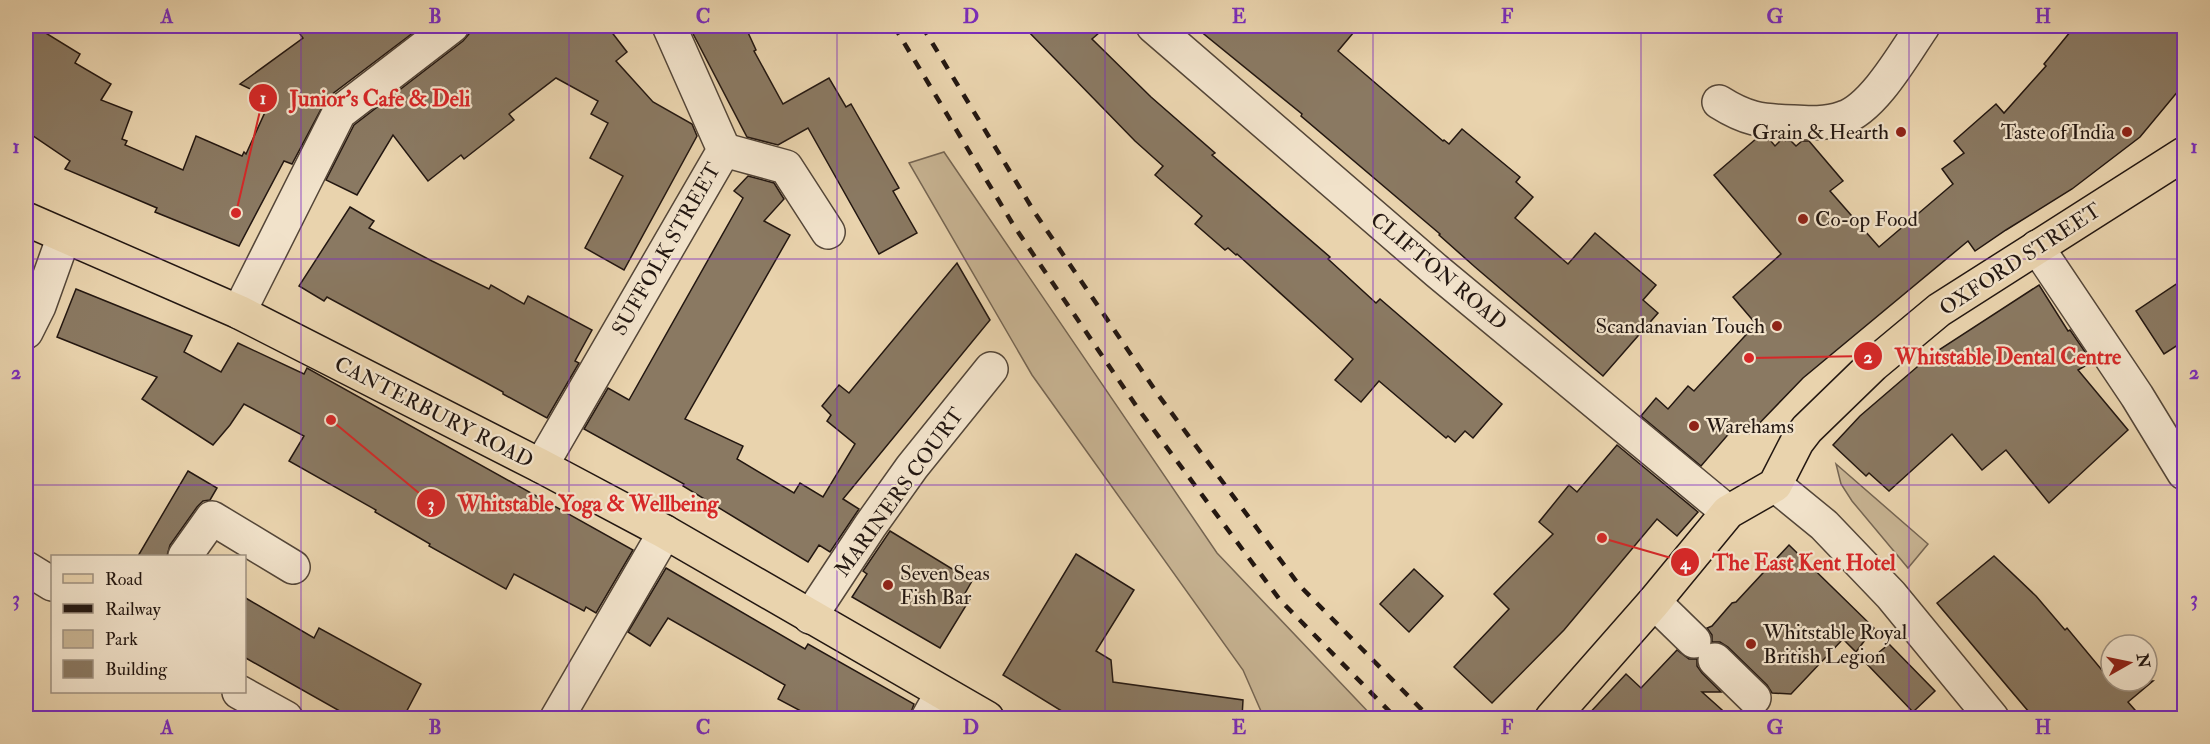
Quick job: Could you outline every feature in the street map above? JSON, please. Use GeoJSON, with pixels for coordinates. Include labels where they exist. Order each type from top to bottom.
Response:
{"type":"FeatureCollection","features":[{"type":"Feature","properties":{"kind":"main road","name":"OXFORD STREET"},"geometry":{"type":"LineString","coordinates":[[1775,485],[1797,442],[1807,429],[1872,365],[1939,310],[2184,154]]}},
{"type":"Feature","properties":{"kind":"main road","name":"CANTERBURY ROAD"},"geometry":{"type":"LineString","coordinates":[[26,219],[239,312],[541,466],[665,532],[810,617],[935,706],[987,718]]}},
{"type":"Feature","properties":{"kind":"main road"},"geometry":{"type":"LineString","coordinates":[[1552,718],[1654,602],[1728,512],[1775,485]]}},
{"type":"Feature","properties":{"kind":"street"},"geometry":{"type":"LineString","coordinates":[[239,312],[339,113],[452,26]]}},
{"type":"Feature","properties":{"kind":"street","name":"SUFFOLK STREET"},"geometry":{"type":"LineString","coordinates":[[541,466],[724,150],[669,26]]}},
{"type":"Feature","properties":{"kind":"street","name":"CLIFTON ROAD"},"geometry":{"type":"LineString","coordinates":[[1153,26],[1438,272],[1728,512]]}},
{"type":"Feature","properties":{"kind":"street"},"geometry":{"type":"LineString","coordinates":[[1719,102],[1740,116],[1771,122],[1818,123],[1845,118],[1872,98],[1923,26]]}},
{"type":"Feature","properties":{"kind":"street"},"geometry":{"type":"LineString","coordinates":[[724,150],[786,167],[828,232]]}},
{"type":"Feature","properties":{"kind":"street"},"geometry":{"type":"LineString","coordinates":[[26,332],[39,306],[64,236]]}},
{"type":"Feature","properties":{"kind":"street"},"geometry":{"type":"LineString","coordinates":[[2037,247],[2137,396],[2184,472]]}},
{"type":"Feature","properties":{"kind":"street","name":"MARINERS COURT"},"geometry":{"type":"LineString","coordinates":[[810,617],[912,467],[991,369]]}},
{"type":"Feature","properties":{"kind":"street"},"geometry":{"type":"LineString","coordinates":[[1775,485],[1824,525],[1891,595],[1992,718]]}},
{"type":"Feature","properties":{"kind":"street"},"geometry":{"type":"LineString","coordinates":[[186,555],[212,518],[293,567]]}},
{"type":"Feature","properties":{"kind":"street"},"geometry":{"type":"LineString","coordinates":[[557,718],[665,532]]}},
{"type":"Feature","properties":{"kind":"street"},"geometry":{"type":"LineString","coordinates":[[26,568],[51,583]]}},
{"type":"Feature","properties":{"kind":"street"},"geometry":{"type":"LineString","coordinates":[[1654,602],[1754,698]]}},
{"type":"Feature","properties":{"kind":"street"},"geometry":{"type":"LineString","coordinates":[[241,693],[286,718]]}},
{"type":"Feature","properties":{"kind":"green space"},"geometry":{"type":"Polygon","coordinates":[[[944,152],[1217,553],[1374,718],[1264,718],[1243,670],[1032,375],[909,163],[944,152]]]}},
{"type":"Feature","properties":{"kind":"green space"},"geometry":{"type":"Polygon","coordinates":[[[1836,464],[1928,544],[1908,568],[1852,501],[1841,484],[1836,464]]]}},
{"type":"Feature","properties":{"kind":"building"},"geometry":{"type":"Polygon","coordinates":[[[294,26],[422,26],[327,98],[292,164],[284,161],[239,246],[155,212],[157,208],[65,169],[70,161],[26,131],[26,44],[36,27],[80,54],[75,63],[111,84],[101,100],[132,112],[122,139],[127,141],[125,145],[183,170],[196,136],[242,156],[244,152],[246,154],[271,99],[240,84],[303,38],[294,26]]]}},
{"type":"Feature","properties":{"kind":"building"},"geometry":{"type":"Polygon","coordinates":[[[470,26],[607,26],[627,52],[616,61],[653,102],[692,124],[697,136],[624,270],[585,248],[623,176],[590,158],[608,123],[591,114],[598,101],[556,78],[509,114],[514,120],[464,159],[461,155],[428,181],[393,135],[357,195],[326,180],[354,125],[463,41],[469,34],[470,26]]]}},
{"type":"Feature","properties":{"kind":"building"},"geometry":{"type":"Polygon","coordinates":[[[689,26],[745,26],[756,50],[754,51],[783,104],[829,78],[846,107],[851,104],[899,188],[893,191],[917,233],[879,254],[808,128],[778,145],[747,137],[689,26]]]}},
{"type":"Feature","properties":{"kind":"building"},"geometry":{"type":"Polygon","coordinates":[[[1023,26],[1107,26],[1092,39],[1151,97],[1215,153],[1212,155],[1330,257],[1328,259],[1376,303],[1380,299],[1502,404],[1473,438],[1465,431],[1455,442],[1448,436],[1446,438],[1379,381],[1361,402],[1335,380],[1353,359],[1237,254],[1228,248],[1225,250],[1195,224],[1202,216],[1155,175],[1163,166],[1135,141],[1023,26]]]}},
{"type":"Feature","properties":{"kind":"building"},"geometry":{"type":"Polygon","coordinates":[[[1194,26],[1359,26],[1338,51],[1443,141],[1449,144],[1462,129],[1520,177],[1516,182],[1533,197],[1515,218],[1568,264],[1595,233],[1656,285],[1643,300],[1658,313],[1603,376],[1301,116],[1302,114],[1194,26]]]}},
{"type":"Feature","properties":{"kind":"building"},"geometry":{"type":"Polygon","coordinates":[[[2075,26],[2184,26],[2184,84],[2140,137],[2072,189],[1975,251],[1968,241],[1803,378],[1749,434],[1738,423],[1701,466],[1641,416],[1656,398],[1668,409],[1688,386],[1694,391],[1756,324],[1733,297],[1781,254],[1714,175],[1757,138],[1770,140],[1775,146],[1781,140],[1791,141],[1796,146],[1802,141],[1809,141],[1843,181],[1830,191],[1879,247],[1953,184],[1942,169],[1964,153],[1954,141],[1996,104],[2004,113],[2046,66],[2044,64],[2075,26]]]}},
{"type":"Feature","properties":{"kind":"building"},"geometry":{"type":"Polygon","coordinates":[[[748,176],[774,183],[784,199],[764,221],[790,235],[685,419],[743,446],[737,459],[794,493],[800,483],[823,497],[855,444],[827,421],[831,415],[822,406],[839,385],[849,393],[957,263],[990,320],[843,499],[859,509],[830,552],[819,545],[808,562],[683,486],[684,484],[584,429],[608,388],[629,400],[743,198],[734,191],[748,176]]]}},
{"type":"Feature","properties":{"kind":"building"},"geometry":{"type":"Polygon","coordinates":[[[350,207],[374,221],[369,228],[432,261],[489,289],[491,285],[524,304],[528,296],[592,330],[575,361],[579,363],[547,418],[327,297],[324,301],[299,286],[350,207]]]}},
{"type":"Feature","properties":{"kind":"building"},"geometry":{"type":"Polygon","coordinates":[[[2184,279],[2184,341],[2164,354],[2136,311],[2184,279]]]}},
{"type":"Feature","properties":{"kind":"building"},"geometry":{"type":"Polygon","coordinates":[[[2039,285],[2068,331],[2070,330],[2092,362],[2078,370],[2128,430],[2049,503],[2006,450],[1982,470],[1952,434],[1889,491],[1869,473],[1866,476],[1833,445],[1860,416],[1931,355],[2039,285]]]}},
{"type":"Feature","properties":{"kind":"building"},"geometry":{"type":"Polygon","coordinates":[[[76,289],[192,336],[184,352],[221,372],[238,343],[304,374],[307,368],[633,550],[596,613],[586,607],[584,611],[514,574],[506,589],[429,546],[430,544],[375,512],[376,510],[289,461],[304,436],[244,404],[213,445],[142,399],[157,377],[57,337],[76,289]]]}},
{"type":"Feature","properties":{"kind":"building"},"geometry":{"type":"Polygon","coordinates":[[[1617,445],[1698,512],[1677,536],[1657,519],[1564,630],[1492,703],[1454,667],[1509,609],[1494,594],[1553,534],[1539,522],[1569,485],[1577,492],[1617,445]]]}},
{"type":"Feature","properties":{"kind":"building"},"geometry":{"type":"Polygon","coordinates":[[[188,471],[217,488],[210,500],[203,501],[197,507],[170,545],[167,555],[139,555],[188,471]]]}},
{"type":"Feature","properties":{"kind":"building"},"geometry":{"type":"Polygon","coordinates":[[[890,531],[972,581],[964,595],[970,599],[940,648],[852,597],[867,574],[863,571],[890,531]]]}},
{"type":"Feature","properties":{"kind":"building"},"geometry":{"type":"Polygon","coordinates":[[[1789,545],[1874,628],[1856,652],[1843,639],[1791,694],[1772,693],[1767,685],[1728,647],[1720,642],[1712,642],[1712,635],[1707,628],[1712,626],[1732,603],[1736,602],[1789,545]]]}},
{"type":"Feature","properties":{"kind":"building"},"geometry":{"type":"Polygon","coordinates":[[[1076,554],[1134,590],[1096,651],[1111,660],[1113,682],[1243,700],[1242,718],[1073,718],[1003,675],[1076,554]]]}},
{"type":"Feature","properties":{"kind":"building"},"geometry":{"type":"Polygon","coordinates":[[[1994,556],[2036,596],[2065,630],[2067,628],[2099,667],[2099,693],[2139,693],[2128,702],[2142,718],[2034,718],[1937,603],[1994,556]]]}},
{"type":"Feature","properties":{"kind":"building"},"geometry":{"type":"Polygon","coordinates":[[[666,568],[805,649],[808,644],[914,704],[909,718],[814,718],[778,699],[785,685],[668,618],[650,646],[628,632],[666,568]]]}},
{"type":"Feature","properties":{"kind":"building"},"geometry":{"type":"Polygon","coordinates":[[[1414,569],[1443,596],[1409,632],[1380,604],[1414,569]]]}},
{"type":"Feature","properties":{"kind":"building"},"geometry":{"type":"Polygon","coordinates":[[[246,598],[314,638],[319,628],[421,684],[403,718],[352,718],[246,658],[246,598]]]}},
{"type":"Feature","properties":{"kind":"building"},"geometry":{"type":"Polygon","coordinates":[[[1889,644],[1935,691],[1913,712],[1866,663],[1889,644]]]}},
{"type":"Feature","properties":{"kind":"building"},"geometry":{"type":"Polygon","coordinates":[[[1677,650],[1689,659],[1697,659],[1697,666],[1702,673],[1721,692],[1702,692],[1731,718],[1585,718],[1626,674],[1641,688],[1677,650]]]}},
{"type":"Feature","properties":{"kind":"railway"},"geometry":{"type":"LineString","coordinates":[[894,26],[1014,226],[1139,410],[1280,600],[1396,718]]}},
{"type":"Feature","properties":{"kind":"railway"},"geometry":{"type":"LineString","coordinates":[[922,26],[1035,213],[1159,396],[1299,585],[1430,718]]}},
{"type":"Feature","properties":{"kind":"place","name":"Grain & Hearth"},"geometry":{"type":"Point","coordinates":[1901,132]}},
{"type":"Feature","properties":{"kind":"place","name":"Taste of India"},"geometry":{"type":"Point","coordinates":[2127,132]}},
{"type":"Feature","properties":{"kind":"place","name":"Junior's Cafe & Deli"},"geometry":{"type":"Point","coordinates":[236,213]}},
{"type":"Feature","properties":{"kind":"place","name":"Co-op Food"},"geometry":{"type":"Point","coordinates":[1803,219]}},
{"type":"Feature","properties":{"kind":"place","name":"Scandanavian Touch"},"geometry":{"type":"Point","coordinates":[1777,326]}},
{"type":"Feature","properties":{"kind":"place","name":"Whitstable Dental Centre"},"geometry":{"type":"Point","coordinates":[1749,358]}},
{"type":"Feature","properties":{"kind":"place","name":"Whitstable Yoga & Wellbeing"},"geometry":{"type":"Point","coordinates":[331,420]}},
{"type":"Feature","properties":{"kind":"place","name":"Warehams"},"geometry":{"type":"Point","coordinates":[1694,426]}},
{"type":"Feature","properties":{"kind":"place","name":"The East Kent Hotel"},"geometry":{"type":"Point","coordinates":[1602,538]}},
{"type":"Feature","properties":{"kind":"place","name":"Seven Seas Fish Bar"},"geometry":{"type":"Point","coordinates":[888,585]}},
{"type":"Feature","properties":{"kind":"place","name":"Whitstable Royal British Legion"},"geometry":{"type":"Point","coordinates":[1751,644]}}]}
